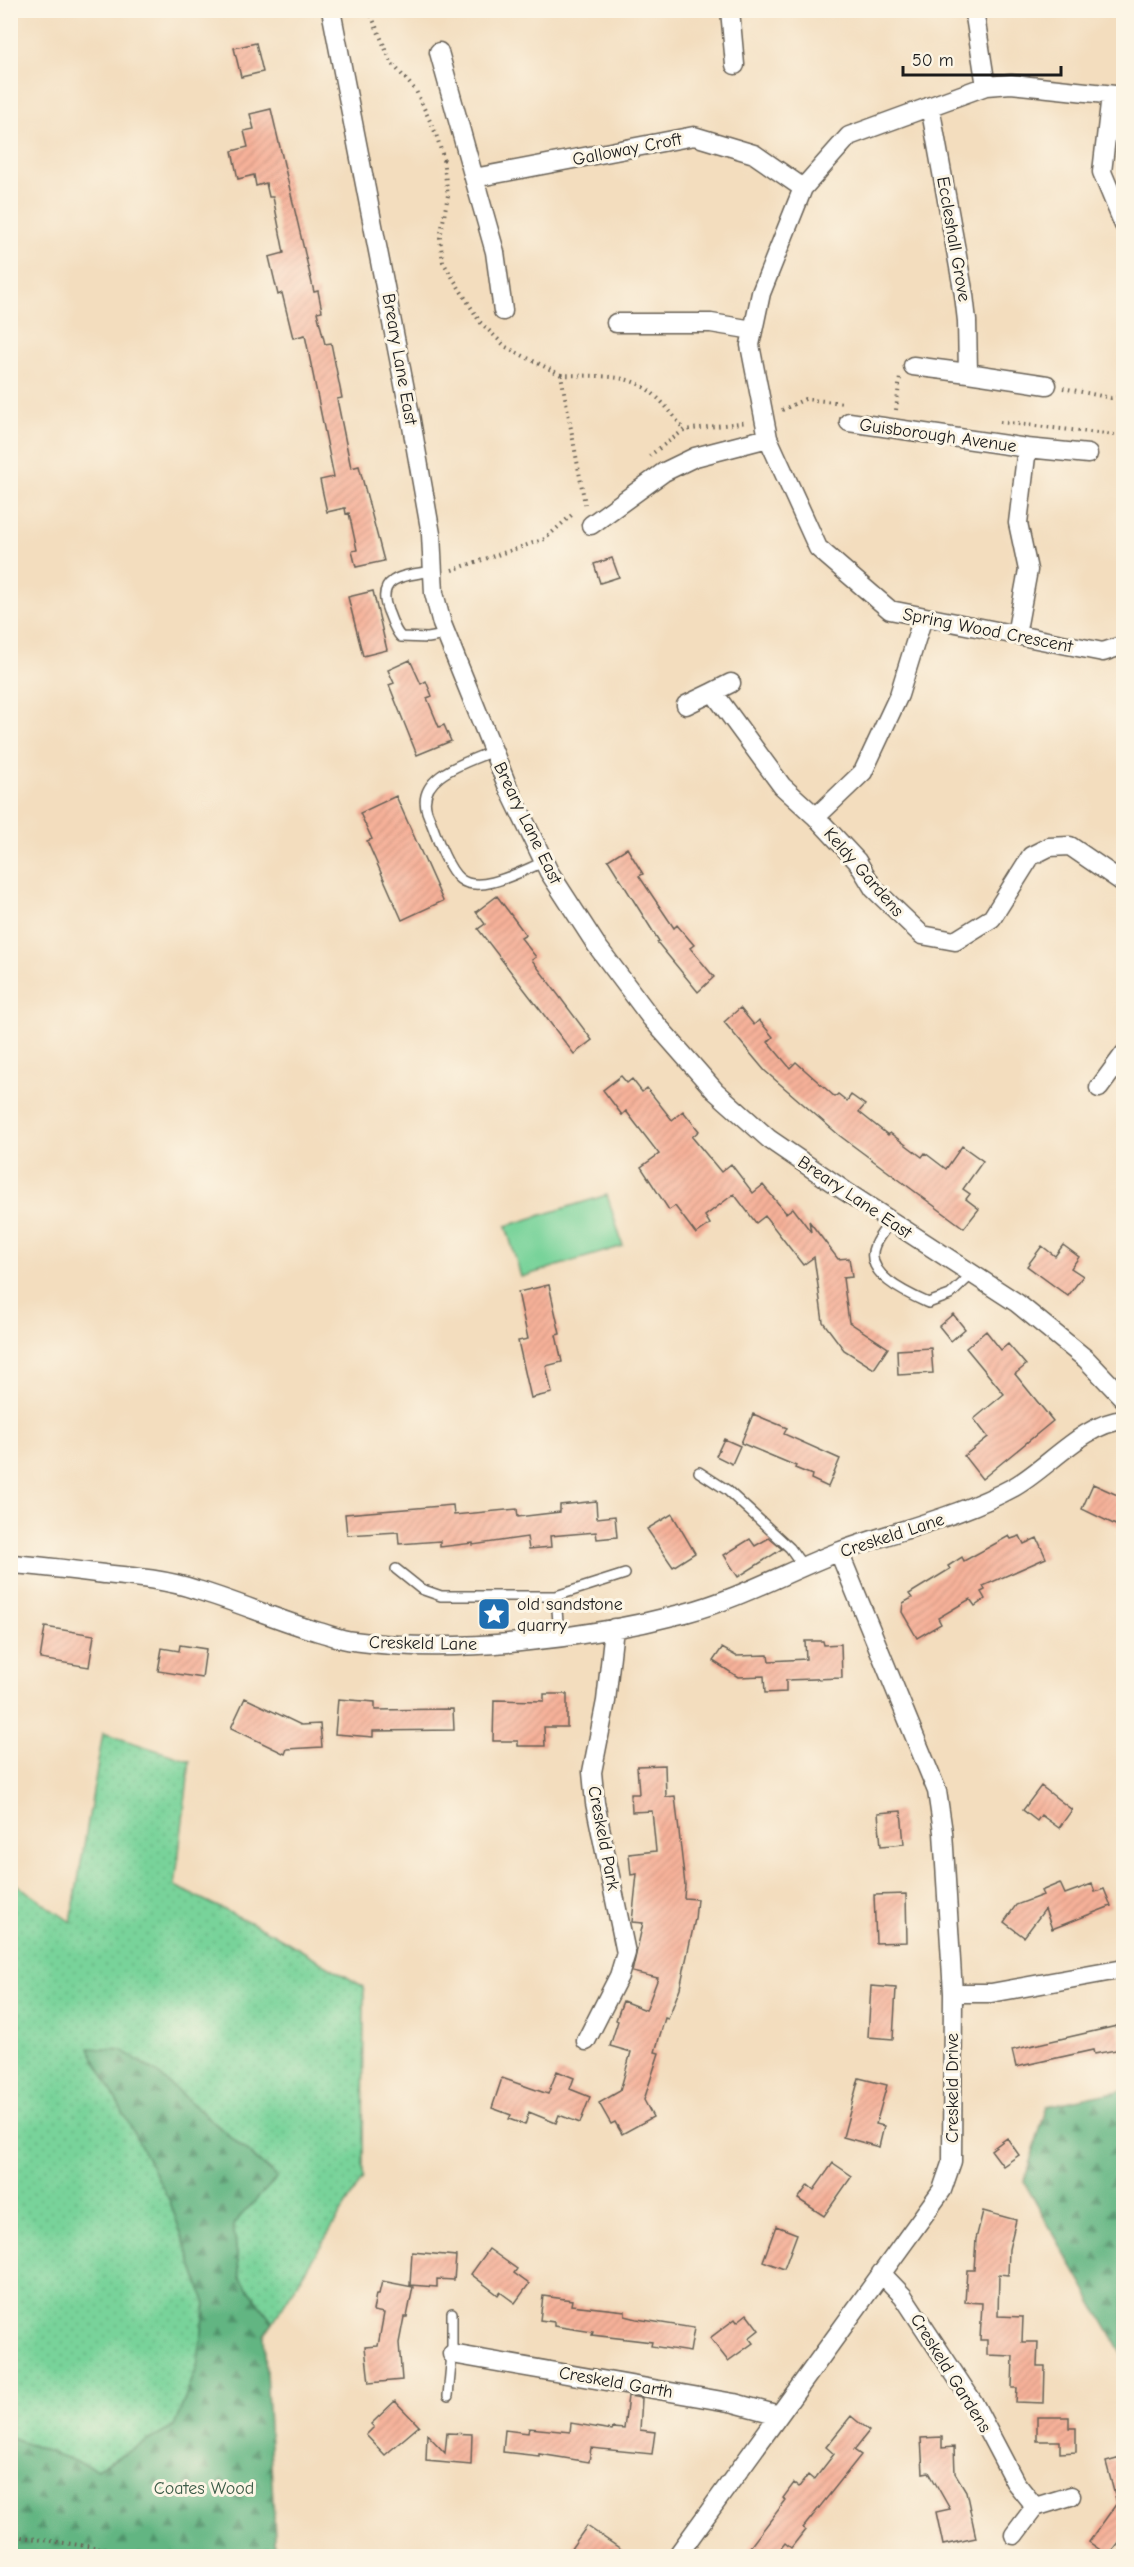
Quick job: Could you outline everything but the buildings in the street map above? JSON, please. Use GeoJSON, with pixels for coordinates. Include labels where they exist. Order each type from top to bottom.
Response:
{"type":"FeatureCollection","features":[{"type":"Feature","properties":{"kind":"street","name":"Breary Lane East"},"geometry":{"type":"LineString","coordinates":[[331,10],[408,403],[430,534],[434,593],[445,635],[493,751],[544,862],[597,946],[651,1018],[715,1091],[769,1138],[1017,1303],[1086,1359],[1124,1399]]}},
{"type":"Feature","properties":{"kind":"street"},"geometry":{"type":"LineString","coordinates":[[730,10],[735,65]]}},
{"type":"Feature","properties":{"kind":"street"},"geometry":{"type":"LineString","coordinates":[[974,10],[986,86]]}},
{"type":"Feature","properties":{"kind":"street"},"geometry":{"type":"LineString","coordinates":[[439,52],[495,252],[502,311]]}},
{"type":"Feature","properties":{"kind":"street","name":"Spring Wood Crescent"},"geometry":{"type":"LineString","coordinates":[[1118,95],[1011,84],[986,86],[849,136],[803,188],[761,293],[750,345],[768,438],[818,548],[890,610],[1103,652],[1124,645]]}},
{"type":"Feature","properties":{"kind":"street"},"geometry":{"type":"LineString","coordinates":[[1118,95],[1102,172],[1124,225]]}},
{"type":"Feature","properties":{"kind":"street","name":"Eccleshall Grove"},"geometry":{"type":"LineString","coordinates":[[930,106],[964,295],[968,373]]}},
{"type":"Feature","properties":{"kind":"street","name":"Galloway Croft"},"geometry":{"type":"LineString","coordinates":[[474,178],[694,136],[754,154],[803,188]]}},
{"type":"Feature","properties":{"kind":"street"},"geometry":{"type":"LineString","coordinates":[[616,323],[711,323],[753,330]]}},
{"type":"Feature","properties":{"kind":"street"},"geometry":{"type":"LineString","coordinates":[[913,366],[1047,386]]}},
{"type":"Feature","properties":{"kind":"street","name":"Guisborough Avenue"},"geometry":{"type":"LineString","coordinates":[[849,422],[1027,448],[1088,454]]}},
{"type":"Feature","properties":{"kind":"street"},"geometry":{"type":"LineString","coordinates":[[591,525],[664,472],[695,457],[768,438]]}},
{"type":"Feature","properties":{"kind":"street","name":"Guisborough Avenue"},"geometry":{"type":"LineString","coordinates":[[1016,635],[1028,570],[1018,523],[1027,448]]}},
{"type":"Feature","properties":{"kind":"street"},"geometry":{"type":"LineString","coordinates":[[816,817],[863,772],[899,695],[922,616]]}},
{"type":"Feature","properties":{"kind":"street"},"geometry":{"type":"LineString","coordinates":[[686,705],[730,682]]}},
{"type":"Feature","properties":{"kind":"street","name":"Keldy Gardens"},"geometry":{"type":"LineString","coordinates":[[713,692],[782,786],[816,817],[856,861],[874,889],[922,935],[955,941],[992,918],[1031,856],[1049,847],[1070,846],[1124,883]]}},
{"type":"Feature","properties":{"kind":"street"},"geometry":{"type":"LineString","coordinates":[[1099,1088],[1124,1054]]}},
{"type":"Feature","properties":{"kind":"street","name":"Creskeld Lane"},"geometry":{"type":"LineString","coordinates":[[10,1564],[144,1578],[195,1589],[297,1626],[351,1641],[421,1646],[559,1636],[614,1628],[684,1613],[726,1601],[838,1552],[945,1518],[1015,1486],[1095,1429],[1113,1421],[1124,1420]]}},
{"type":"Feature","properties":{"kind":"street","name":"Creskeld Drive"},"geometry":{"type":"LineString","coordinates":[[677,2556],[942,2190],[952,2160],[953,1993],[944,1832],[937,1791],[838,1552]]}},
{"type":"Feature","properties":{"kind":"street","name":"Creskeld Park"},"geometry":{"type":"LineString","coordinates":[[586,2041],[619,1976],[626,1953],[595,1803],[592,1772],[606,1701],[614,1628]]}},
{"type":"Feature","properties":{"kind":"street"},"geometry":{"type":"LineString","coordinates":[[953,1993],[991,1993],[1124,1969]]}},
{"type":"Feature","properties":{"kind":"street","name":"Creskeld Gardens"},"geometry":{"type":"LineString","coordinates":[[881,2273],[903,2296],[967,2392],[1015,2482],[1035,2507]]}},
{"type":"Feature","properties":{"kind":"street","name":"Creskeld Garth"},"geometry":{"type":"LineString","coordinates":[[452,2354],[734,2403],[779,2415]]}},
{"type":"Feature","properties":{"kind":"street"},"geometry":{"type":"LineString","coordinates":[[1014,2535],[1035,2507],[1071,2496]]}},
{"type":"Feature","properties":{"kind":"lane"},"geometry":{"type":"LineString","coordinates":[[434,571],[400,577],[392,581],[384,591],[383,598],[401,637],[428,638],[445,635]]}},
{"type":"Feature","properties":{"kind":"lane"},"geometry":{"type":"LineString","coordinates":[[493,751],[440,776],[426,791],[423,802],[452,870],[460,879],[472,884],[484,884],[544,862]]}},
{"type":"Feature","properties":{"kind":"lane"},"geometry":{"type":"LineString","coordinates":[[891,1221],[873,1247],[875,1266],[896,1288],[928,1303],[950,1295],[972,1274]]}},
{"type":"Feature","properties":{"kind":"lane"},"geometry":{"type":"LineString","coordinates":[[699,1472],[727,1490],[790,1548],[803,1566]]}},
{"type":"Feature","properties":{"kind":"lane"},"geometry":{"type":"LineString","coordinates":[[396,1569],[421,1589],[441,1596],[556,1596],[626,1574]]}},
{"type":"Feature","properties":{"kind":"lane"},"geometry":{"type":"LineString","coordinates":[[556,1596],[559,1636]]}},
{"type":"Feature","properties":{"kind":"lane"},"geometry":{"type":"LineString","coordinates":[[448,2396],[452,2354],[452,2313]]}},
{"type":"Feature","properties":{"kind":"path"},"geometry":{"type":"LineString","coordinates":[[369,10],[391,62],[416,90],[436,134],[443,160],[448,195],[440,238],[443,262],[480,322],[506,347],[561,375],[622,377],[648,388],[666,404],[684,430]]}},
{"type":"Feature","properties":{"kind":"path"},"geometry":{"type":"LineString","coordinates":[[443,160],[468,155]]}},
{"type":"Feature","properties":{"kind":"path"},"geometry":{"type":"LineString","coordinates":[[561,375],[585,504]]}},
{"type":"Feature","properties":{"kind":"path"},"geometry":{"type":"LineString","coordinates":[[1047,386],[1112,398],[1124,396]]}},
{"type":"Feature","properties":{"kind":"path"},"geometry":{"type":"LineString","coordinates":[[10,2533],[22,2537],[158,2556]]}},
{"type":"Feature","properties":{"kind":"green space"},"geometry":{"type":"Polygon","coordinates":[[[607,1195],[623,1246],[521,1277],[506,1226],[607,1195]]]}},
{"type":"Feature","properties":{"kind":"green space"},"geometry":{"type":"Polygon","coordinates":[[[103,1733],[190,1761],[175,1886],[272,1933],[364,1987],[363,2178],[273,2322],[240,2278],[233,2224],[277,2177],[157,2073],[122,2050],[170,2202],[206,2304],[197,2367],[174,2427],[96,2469],[11,2438],[10,1880],[71,1922],[103,1733]]]}},
{"type":"Feature","properties":{"kind":"green space","name":"Coates Wood"},"geometry":{"type":"Polygon","coordinates":[[[89,2048],[122,2050],[157,2073],[277,2178],[233,2224],[240,2278],[273,2322],[264,2335],[276,2556],[11,2556],[11,2438],[97,2469],[174,2427],[197,2367],[206,2304],[170,2202],[89,2048]]]}},
{"type":"Feature","properties":{"kind":"green space"},"geometry":{"type":"Polygon","coordinates":[[[1124,2090],[1123,2356],[1024,2182],[1047,2106],[1124,2090]]]}},
{"type":"Feature","properties":{"kind":"place","name":"old sandstone quarry"},"geometry":{"type":"Point","coordinates":[494,1614]}}]}
